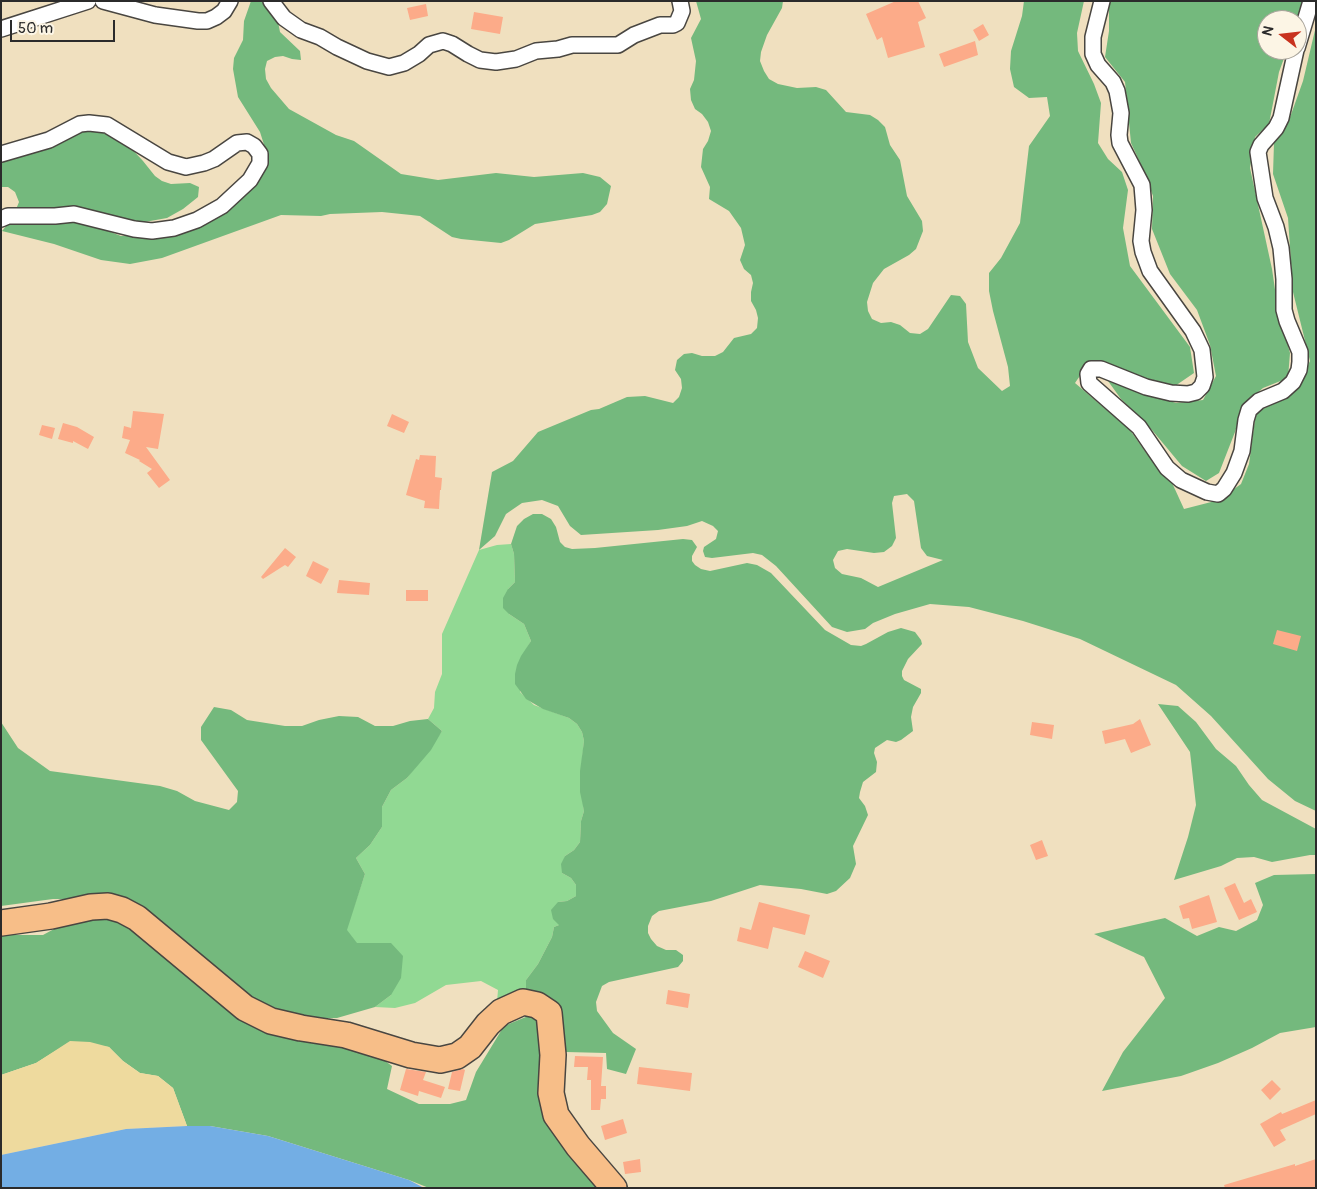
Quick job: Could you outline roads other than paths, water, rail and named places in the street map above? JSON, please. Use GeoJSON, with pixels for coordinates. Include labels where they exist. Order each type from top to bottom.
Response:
{"type":"FeatureCollection","features":[{"type":"Feature","properties":{"kind":"highway"},"geometry":{"type":"LineString","coordinates":[[1,923],[51,916],[91,907],[108,906],[122,910],[137,918],[245,1008],[271,1021],[346,1035],[421,1057],[440,1060],[457,1056],[470,1047],[488,1024],[501,1012],[523,1002],[537,1004],[549,1012],[553,1055],[551,1093],[556,1115],[578,1146],[614,1188]]}},
{"type":"Feature","properties":{"kind":"street"},"geometry":{"type":"LineString","coordinates":[[1,29],[88,1]]}},
{"type":"Feature","properties":{"kind":"street"},"geometry":{"type":"LineString","coordinates":[[103,1],[155,15],[198,22],[208,21],[216,17],[224,11],[230,1]]}},
{"type":"Feature","properties":{"kind":"street"},"geometry":{"type":"LineString","coordinates":[[271,1],[284,18],[300,30],[320,37],[366,61],[389,68],[404,64],[429,45],[443,41],[480,60],[496,62],[516,59],[536,51],[558,49],[572,45],[618,45],[634,35],[660,25],[673,25],[677,22],[682,11],[680,1]]}},
{"type":"Feature","properties":{"kind":"street"},"geometry":{"type":"LineString","coordinates":[[1102,1],[1093,37],[1093,54],[1098,66],[1113,82],[1117,91],[1121,113],[1120,143],[1142,185],[1144,210],[1141,241],[1143,252],[1150,271],[1193,331],[1202,350],[1205,377],[1202,386],[1196,392],[1188,394],[1171,393],[1146,387],[1101,369],[1091,369],[1088,374],[1089,383],[1140,427],[1167,468],[1181,480],[1207,492],[1218,494],[1234,473],[1242,451],[1249,410],[1259,401],[1283,391],[1293,382],[1299,370],[1300,352],[1286,321],[1284,310],[1284,279],[1279,236],[1265,198],[1258,152],[1281,118],[1294,60]]}},
{"type":"Feature","properties":{"kind":"street"},"geometry":{"type":"LineString","coordinates":[[1307,15],[1311,1]]}},
{"type":"Feature","properties":{"kind":"street"},"geometry":{"type":"LineString","coordinates":[[1,154],[49,140],[80,124],[89,123],[107,125],[168,162],[186,167],[214,159],[237,143],[247,142],[254,146],[260,154],[260,163],[250,180],[222,206],[197,220],[174,228],[152,231],[134,230],[74,214],[8,216],[1,219]]}},
{"type":"Feature","properties":{"kind":"water"},"geometry":{"type":"Polygon","coordinates":[[[210,1126],[268,1136],[409,1180],[424,1188],[1,1188],[1,1155],[126,1129],[210,1126]]]}}]}
